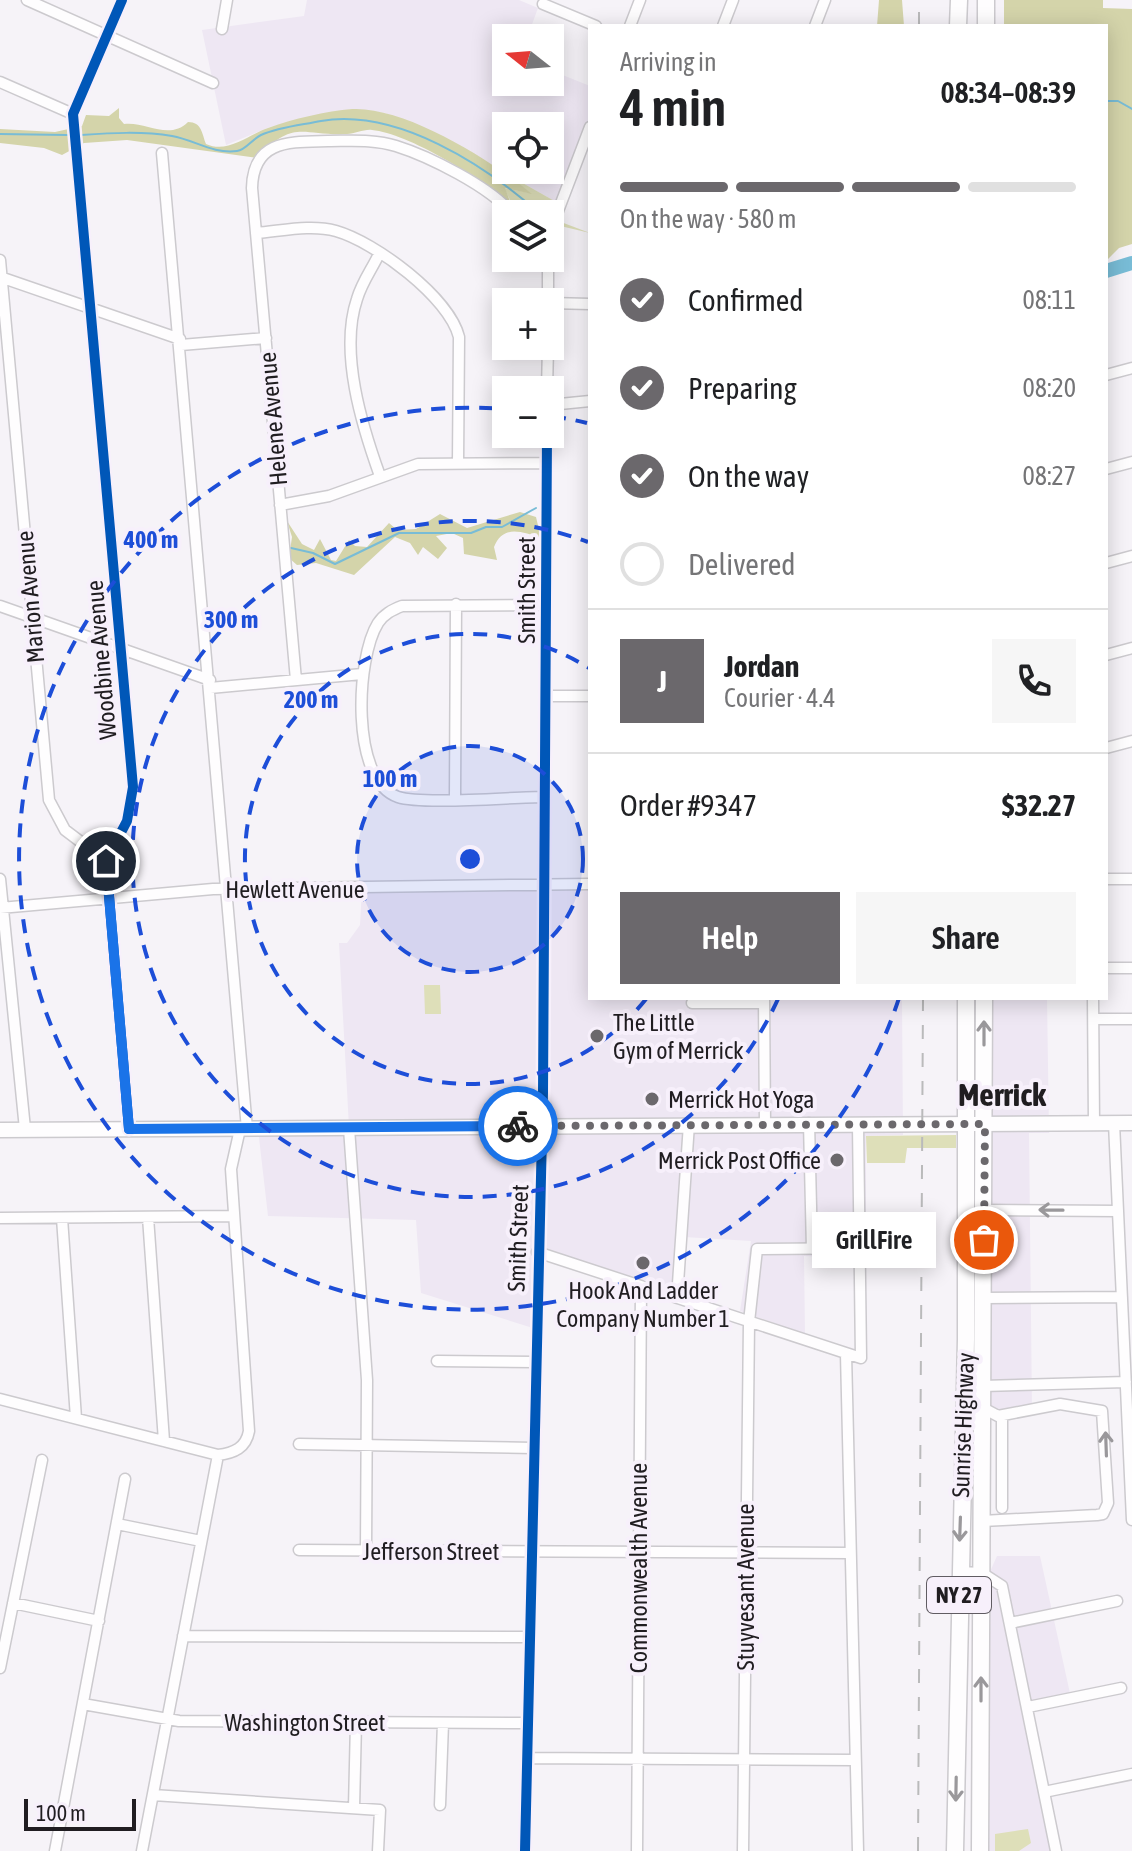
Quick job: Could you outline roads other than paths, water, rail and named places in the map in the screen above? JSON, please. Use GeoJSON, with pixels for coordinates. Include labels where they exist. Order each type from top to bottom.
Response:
{"type":"FeatureCollection","features":[{"type":"Feature","properties":{"kind":"highway"},"geometry":{"type":"LineString","coordinates":[[958,24],[959,0]]}},
{"type":"Feature","properties":{"kind":"highway"},"geometry":{"type":"LineString","coordinates":[[986,0],[986,24]]}},
{"type":"Feature","properties":{"kind":"highway","name":"Sunrise Highway"},"geometry":{"type":"LineString","coordinates":[[955,1851],[966,1000]]}},
{"type":"Feature","properties":{"kind":"highway","name":"Sunrise Highway"},"geometry":{"type":"LineString","coordinates":[[980,1851],[984,1000]]}},
{"type":"Feature","properties":{"kind":"main road"},"geometry":{"type":"LineString","coordinates":[[0,1130],[1132,1123]]}},
{"type":"Feature","properties":{"kind":"street"},"geometry":{"type":"LineString","coordinates":[[27,0],[213,83]]}},
{"type":"Feature","properties":{"kind":"street","name":"Woodbine Avenue"},"geometry":{"type":"LineString","coordinates":[[106,861],[127,821],[132,800],[73,114],[122,0]]}},
{"type":"Feature","properties":{"kind":"street"},"geometry":{"type":"LineString","coordinates":[[222,29],[227,0]]}},
{"type":"Feature","properties":{"kind":"street"},"geometry":{"type":"LineString","coordinates":[[631,24],[640,0]]}},
{"type":"Feature","properties":{"kind":"street"},"geometry":{"type":"LineString","coordinates":[[724,24],[733,0]]}},
{"type":"Feature","properties":{"kind":"street"},"geometry":{"type":"LineString","coordinates":[[816,24],[825,0]]}},
{"type":"Feature","properties":{"kind":"street"},"geometry":{"type":"LineString","coordinates":[[543,4],[591,24]]}},
{"type":"Feature","properties":{"kind":"street"},"geometry":{"type":"LineString","coordinates":[[0,82],[73,114]]}},
{"type":"Feature","properties":{"kind":"street","name":"Helene Avenue"},"geometry":{"type":"LineString","coordinates":[[296,680],[252,175],[259,159],[277,145],[288,142],[385,143],[413,152],[498,200]]}},
{"type":"Feature","properties":{"kind":"street"},"geometry":{"type":"LineString","coordinates":[[561,200],[587,145]]}},
{"type":"Feature","properties":{"kind":"street"},"geometry":{"type":"LineString","coordinates":[[0,1399],[218,1455],[236,1451],[245,1444],[249,1431],[231,1169],[243,1129],[228,889],[162,153]]}},
{"type":"Feature","properties":{"kind":"street"},"geometry":{"type":"LineString","coordinates":[[256,233],[327,229],[356,239],[442,302],[456,324],[459,352],[458,463]]}},
{"type":"Feature","properties":{"kind":"street"},"geometry":{"type":"LineString","coordinates":[[379,254],[356,300],[352,333],[359,414],[380,476]]}},
{"type":"Feature","properties":{"kind":"street","name":"Marion Avenue"},"geometry":{"type":"LineString","coordinates":[[0,260],[49,800],[65,830],[106,861]]}},
{"type":"Feature","properties":{"kind":"street"},"geometry":{"type":"LineString","coordinates":[[1,277],[180,342],[266,338]]}},
{"type":"Feature","properties":{"kind":"street"},"geometry":{"type":"LineString","coordinates":[[564,303],[588,304]]}},
{"type":"Feature","properties":{"kind":"street"},"geometry":{"type":"LineString","coordinates":[[1108,375],[1131,372]]}},
{"type":"Feature","properties":{"kind":"street"},"geometry":{"type":"LineString","coordinates":[[564,404],[588,401]]}},
{"type":"Feature","properties":{"kind":"street","name":"Smith Street"},"geometry":{"type":"LineString","coordinates":[[525,1851],[542,1126],[547,448]]}},
{"type":"Feature","properties":{"kind":"street"},"geometry":{"type":"LineString","coordinates":[[1108,468],[1132,462]]}},
{"type":"Feature","properties":{"kind":"street"},"geometry":{"type":"LineString","coordinates":[[280,505],[329,496],[418,464],[547,463]]}},
{"type":"Feature","properties":{"kind":"street"},"geometry":{"type":"LineString","coordinates":[[1108,562],[1132,556]]}},
{"type":"Feature","properties":{"kind":"street"},"geometry":{"type":"LineString","coordinates":[[544,797],[398,797],[378,782],[367,756],[362,674],[377,625],[391,611],[412,604],[546,605]]}},
{"type":"Feature","properties":{"kind":"street"},"geometry":{"type":"LineString","coordinates":[[455,798],[456,604]]}},
{"type":"Feature","properties":{"kind":"street"},"geometry":{"type":"LineString","coordinates":[[0,606],[210,684],[362,674]]}},
{"type":"Feature","properties":{"kind":"street"},"geometry":{"type":"LineString","coordinates":[[1108,654],[1132,648]]}},
{"type":"Feature","properties":{"kind":"street"},"geometry":{"type":"LineString","coordinates":[[545,696],[588,696]]}},
{"type":"Feature","properties":{"kind":"street"},"geometry":{"type":"LineString","coordinates":[[1108,747],[1132,741]]}},
{"type":"Feature","properties":{"kind":"street"},"geometry":{"type":"LineString","coordinates":[[106,861],[129,1129]]}},
{"type":"Feature","properties":{"kind":"street"},"geometry":{"type":"LineString","coordinates":[[0,879],[25,1129]]}},
{"type":"Feature","properties":{"kind":"street"},"geometry":{"type":"LineString","coordinates":[[1108,879],[1132,879]]}},
{"type":"Feature","properties":{"kind":"street","name":"Hewlett Avenue"},"geometry":{"type":"LineString","coordinates":[[2,908],[228,889],[588,884]]}},
{"type":"Feature","properties":{"kind":"street"},"geometry":{"type":"LineString","coordinates":[[1108,968],[1132,968]]}},
{"type":"Feature","properties":{"kind":"street"},"geometry":{"type":"LineString","coordinates":[[692,1003],[764,1000],[765,1124]]}},
{"type":"Feature","properties":{"kind":"street"},"geometry":{"type":"LineString","coordinates":[[1093,1000],[1094,1123]]}},
{"type":"Feature","properties":{"kind":"street"},"geometry":{"type":"LineString","coordinates":[[1094,1019],[1132,1019]]}},
{"type":"Feature","properties":{"kind":"street"},"geometry":{"type":"LineString","coordinates":[[809,1123],[812,1249],[878,1248]]}},
{"type":"Feature","properties":{"kind":"street"},"geometry":{"type":"LineString","coordinates":[[1114,1123],[1122,1297],[1128,1326],[1126,1382],[1132,1520]]}},
{"type":"Feature","properties":{"kind":"street"},"geometry":{"type":"LineString","coordinates":[[677,1298],[689,1124]]}},
{"type":"Feature","properties":{"kind":"street"},"geometry":{"type":"LineString","coordinates":[[537,1252],[861,1358],[858,1125]]}},
{"type":"Feature","properties":{"kind":"street"},"geometry":{"type":"LineString","coordinates":[[349,1128],[367,1380],[366,1550]]}},
{"type":"Feature","properties":{"kind":"street"},"geometry":{"type":"LineString","coordinates":[[984,1210],[1118,1211]]}},
{"type":"Feature","properties":{"kind":"street"},"geometry":{"type":"LineString","coordinates":[[0,1218],[234,1216]]}},
{"type":"Feature","properties":{"kind":"street"},"geometry":{"type":"LineString","coordinates":[[148,1217],[164,1441]]}},
{"type":"Feature","properties":{"kind":"street"},"geometry":{"type":"LineString","coordinates":[[62,1218],[76,1418]]}},
{"type":"Feature","properties":{"kind":"street","name":"Stuyvesant Avenue"},"geometry":{"type":"LineString","coordinates":[[743,1851],[749,1322],[757,1249],[812,1249]]}},
{"type":"Feature","properties":{"kind":"street","name":"Commonwealth Avenue"},"geometry":{"type":"LineString","coordinates":[[637,1851],[641,1286]]}},
{"type":"Feature","properties":{"kind":"street"},"geometry":{"type":"LineString","coordinates":[[984,1298],[1122,1297]]}},
{"type":"Feature","properties":{"kind":"street"},"geometry":{"type":"LineString","coordinates":[[846,1354],[858,1851]]}},
{"type":"Feature","properties":{"kind":"street"},"geometry":{"type":"LineString","coordinates":[[437,1361],[535,1362]]}},
{"type":"Feature","properties":{"kind":"street"},"geometry":{"type":"LineString","coordinates":[[983,1386],[1126,1382]]}},
{"type":"Feature","properties":{"kind":"street"},"geometry":{"type":"LineString","coordinates":[[982,1521],[1097,1515],[1107,1509],[1102,1411],[1060,1404],[1002,1416],[983,1408]]}},
{"type":"Feature","properties":{"kind":"street"},"geometry":{"type":"LineString","coordinates":[[1002,1416],[1002,1508]]}},
{"type":"Feature","properties":{"kind":"street"},"geometry":{"type":"LineString","coordinates":[[299,1444],[533,1448]]}},
{"type":"Feature","properties":{"kind":"street"},"geometry":{"type":"LineString","coordinates":[[142,1851],[218,1455]]}},
{"type":"Feature","properties":{"kind":"street"},"geometry":{"type":"LineString","coordinates":[[0,1668],[42,1460]]}},
{"type":"Feature","properties":{"kind":"street"},"geometry":{"type":"LineString","coordinates":[[55,1851],[125,1479]]}},
{"type":"Feature","properties":{"kind":"street"},"geometry":{"type":"LineString","coordinates":[[117,1524],[201,1541]]}},
{"type":"Feature","properties":{"kind":"street","name":"Jefferson Street"},"geometry":{"type":"LineString","coordinates":[[299,1550],[850,1553]]}},
{"type":"Feature","properties":{"kind":"street"},"geometry":{"type":"LineString","coordinates":[[959,1572],[982,1573],[1002,1586],[1056,1851]]}},
{"type":"Feature","properties":{"kind":"street"},"geometry":{"type":"LineString","coordinates":[[1010,1623],[1117,1601]]}},
{"type":"Feature","properties":{"kind":"street"},"geometry":{"type":"LineString","coordinates":[[13,1603],[99,1621]]}},
{"type":"Feature","properties":{"kind":"street"},"geometry":{"type":"LineString","coordinates":[[183,1636],[529,1637]]}},
{"type":"Feature","properties":{"kind":"street"},"geometry":{"type":"LineString","coordinates":[[1028,1707],[1121,1688]]}},
{"type":"Feature","properties":{"kind":"street","name":"Washington Street"},"geometry":{"type":"LineString","coordinates":[[83,1704],[168,1720],[527,1723]]}},
{"type":"Feature","properties":{"kind":"street"},"geometry":{"type":"LineString","coordinates":[[354,1808],[356,1722]]}},
{"type":"Feature","properties":{"kind":"street"},"geometry":{"type":"LineString","coordinates":[[440,1805],[443,1723]]}},
{"type":"Feature","properties":{"kind":"street"},"geometry":{"type":"LineString","coordinates":[[527,1758],[855,1760]]}},
{"type":"Feature","properties":{"kind":"street"},"geometry":{"type":"LineString","coordinates":[[1044,1792],[1132,1774]]}},
{"type":"Feature","properties":{"kind":"street"},"geometry":{"type":"LineString","coordinates":[[153,1795],[380,1810],[378,1851]]}},
{"type":"Feature","properties":{"kind":"waterway"},"geometry":{"type":"LineString","coordinates":[[1108,101],[1118,101],[1132,109]]}},
{"type":"Feature","properties":{"kind":"waterway"},"geometry":{"type":"LineString","coordinates":[[81,135],[161,134],[228,151],[240,150],[261,135],[291,126],[350,119],[380,123],[438,144],[466,159],[523,200]]}},
{"type":"Feature","properties":{"kind":"waterway"},"geometry":{"type":"LineString","coordinates":[[0,134],[67,135]]}},
{"type":"Feature","properties":{"kind":"waterway"},"geometry":{"type":"LineString","coordinates":[[1108,270],[1132,263]]}},
{"type":"Feature","properties":{"kind":"waterway"},"geometry":{"type":"LineString","coordinates":[[291,548],[313,553],[335,564],[399,533],[471,533],[486,527],[502,527],[536,508]]}},
{"type":"Feature","properties":{"kind":"railway"},"geometry":{"type":"LineString","coordinates":[[919,0],[919,24]]}},
{"type":"Feature","properties":{"kind":"railway"},"geometry":{"type":"LineString","coordinates":[[918,1851],[923,1000]]}},
{"type":"Feature","properties":{"kind":"place","name":"The Little Gym of Merrick"},"geometry":{"type":"Point","coordinates":[597,1036]}},
{"type":"Feature","properties":{"kind":"place","name":"Merrick Hot Yoga"},"geometry":{"type":"Point","coordinates":[652,1099]}},
{"type":"Feature","properties":{"kind":"place","name":"Merrick Post Office"},"geometry":{"type":"Point","coordinates":[837,1160]}},
{"type":"Feature","properties":{"kind":"place","name":"GrillFire"},"geometry":{"type":"Point","coordinates":[984,1240]}},
{"type":"Feature","properties":{"kind":"place","name":"Hook And Ladder Company Number 1"},"geometry":{"type":"Point","coordinates":[643,1263]}},
{"type":"Feature","properties":{"kind":"district","name":"Merrick"},"geometry":{"type":"Point","coordinates":[1002,1094]}}]}
